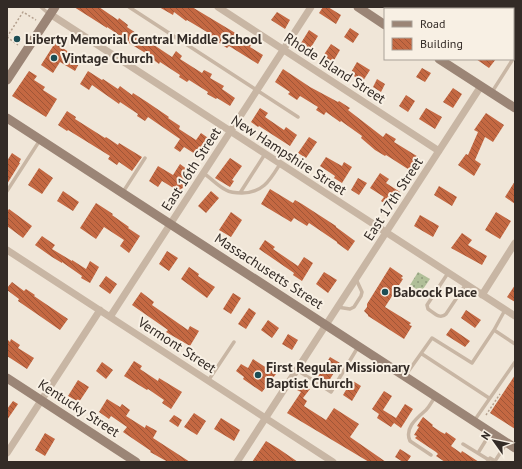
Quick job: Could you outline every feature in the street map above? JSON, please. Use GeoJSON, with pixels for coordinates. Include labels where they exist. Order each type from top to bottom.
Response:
{"type":"FeatureCollection","features":[{"type":"Feature","properties":{"kind":"main road"},"geometry":{"type":"LineString","coordinates":[[358,7],[384,24]]}},
{"type":"Feature","properties":{"kind":"main road"},"geometry":{"type":"LineString","coordinates":[[7,80],[52,11]]}},
{"type":"Feature","properties":{"kind":"main road"},"geometry":{"type":"LineString","coordinates":[[441,60],[515,108]]}},
{"type":"Feature","properties":{"kind":"main road","name":"Massachusetts Street"},"geometry":{"type":"LineString","coordinates":[[7,118],[515,448]]}},
{"type":"Feature","properties":{"kind":"main road","name":"Kentucky Street"},"geometry":{"type":"LineString","coordinates":[[7,378],[136,462]]}},
{"type":"Feature","properties":{"kind":"street","name":"Rhode Island Street"},"geometry":{"type":"LineString","coordinates":[[218,7],[439,151]]}},
{"type":"Feature","properties":{"kind":"street","name":"East 16th Street"},"geometry":{"type":"LineString","coordinates":[[110,317],[311,7]]}},
{"type":"Feature","properties":{"kind":"street","name":"New Hampshire Street"},"geometry":{"type":"LineString","coordinates":[[52,11],[230,132],[515,316]]}},
{"type":"Feature","properties":{"kind":"street","name":"East 17th Street"},"geometry":{"type":"LineString","coordinates":[[237,462],[481,86]]}},
{"type":"Feature","properties":{"kind":"street"},"geometry":{"type":"LineString","coordinates":[[482,295],[515,244]]}},
{"type":"Feature","properties":{"kind":"street","name":"Vermont Street"},"geometry":{"type":"LineString","coordinates":[[7,250],[333,462]]}},
{"type":"Feature","properties":{"kind":"street"},"geometry":{"type":"LineString","coordinates":[[7,453],[100,310]]}},
{"type":"Feature","properties":{"kind":"lane"},"geometry":{"type":"LineString","coordinates":[[41,7],[52,11]]}},
{"type":"Feature","properties":{"kind":"lane"},"geometry":{"type":"LineString","coordinates":[[129,7],[298,117]]}},
{"type":"Feature","properties":{"kind":"lane"},"geometry":{"type":"LineString","coordinates":[[491,92],[512,60]]}},
{"type":"Feature","properties":{"kind":"lane"},"geometry":{"type":"LineString","coordinates":[[7,191],[40,140]]}},
{"type":"Feature","properties":{"kind":"lane"},"geometry":{"type":"LineString","coordinates":[[240,193],[265,154]]}},
{"type":"Feature","properties":{"kind":"lane"},"geometry":{"type":"LineString","coordinates":[[122,193],[144,158]]}},
{"type":"Feature","properties":{"kind":"lane"},"geometry":{"type":"LineString","coordinates":[[203,173],[227,190],[240,193],[251,192],[268,182],[280,164]]}},
{"type":"Feature","properties":{"kind":"lane"},"geometry":{"type":"LineString","coordinates":[[448,273],[427,305],[428,309],[440,318],[446,314],[466,284]]}},
{"type":"Feature","properties":{"kind":"lane"},"geometry":{"type":"LineString","coordinates":[[337,308],[350,309],[354,307],[361,296],[361,288],[356,278]]}},
{"type":"Feature","properties":{"kind":"lane"},"geometry":{"type":"LineString","coordinates":[[405,376],[432,338],[472,363],[494,330],[505,310]]}},
{"type":"Feature","properties":{"kind":"lane"},"geometry":{"type":"LineString","coordinates":[[494,330],[515,344]]}},
{"type":"Feature","properties":{"kind":"lane"},"geometry":{"type":"LineString","coordinates":[[208,381],[234,342]]}},
{"type":"Feature","properties":{"kind":"lane"},"geometry":{"type":"LineString","coordinates":[[297,370],[331,392],[358,346]]}},
{"type":"Feature","properties":{"kind":"lane"},"geometry":{"type":"LineString","coordinates":[[422,354],[489,398]]}},
{"type":"Feature","properties":{"kind":"lane"},"geometry":{"type":"LineString","coordinates":[[474,421],[515,362]]}},
{"type":"Feature","properties":{"kind":"lane"},"geometry":{"type":"LineString","coordinates":[[431,455],[410,441],[408,434],[409,429],[416,418],[427,409],[436,396]]}},
{"type":"Feature","properties":{"kind":"lane"},"geometry":{"type":"LineString","coordinates":[[478,453],[491,432]]}},
{"type":"Feature","properties":{"kind":"lane"},"geometry":{"type":"LineString","coordinates":[[463,444],[488,461],[490,458],[495,461],[507,442]]}},
{"type":"Feature","properties":{"kind":"path"},"geometry":{"type":"LineString","coordinates":[[18,44],[7,37],[23,12],[38,21]]}},
{"type":"Feature","properties":{"kind":"green space"},"geometry":{"type":"Polygon","coordinates":[[[418,272],[430,279],[421,292],[410,285],[418,272]]]}},
{"type":"Feature","properties":{"kind":"building"},"geometry":{"type":"Polygon","coordinates":[[[74,7],[99,7],[118,20],[119,18],[128,25],[127,27],[172,57],[176,51],[182,56],[180,59],[202,73],[204,70],[212,74],[210,78],[224,86],[222,89],[235,98],[230,106],[207,94],[208,92],[189,80],[187,82],[179,77],[180,75],[160,62],[159,64],[151,58],[152,57],[74,7]]]}},
{"type":"Feature","properties":{"kind":"building"},"geometry":{"type":"Polygon","coordinates":[[[159,7],[192,7],[252,43],[250,47],[263,55],[258,64],[229,46],[227,48],[213,39],[212,40],[205,35],[207,32],[187,20],[186,21],[174,12],[173,15],[159,7]]]}},
{"type":"Feature","properties":{"kind":"building"},"geometry":{"type":"Polygon","coordinates":[[[323,7],[328,7],[341,15],[336,24],[319,13],[323,7]]]}},
{"type":"Feature","properties":{"kind":"building"},"geometry":{"type":"Polygon","coordinates":[[[277,12],[290,20],[285,29],[271,20],[277,12]]]}},
{"type":"Feature","properties":{"kind":"building"},"geometry":{"type":"Polygon","coordinates":[[[350,28],[359,34],[353,43],[344,37],[350,28]]]}},
{"type":"Feature","properties":{"kind":"building"},"geometry":{"type":"Polygon","coordinates":[[[309,30],[318,36],[310,49],[301,43],[309,30]]]}},
{"type":"Feature","properties":{"kind":"building","name":"Vintage Church"},"geometry":{"type":"Polygon","coordinates":[[[55,43],[81,60],[75,71],[60,62],[53,73],[41,65],[55,43]]]}},
{"type":"Feature","properties":{"kind":"building"},"geometry":{"type":"Polygon","coordinates":[[[331,44],[340,50],[333,62],[323,56],[331,44]]]}},
{"type":"Feature","properties":{"kind":"building"},"geometry":{"type":"Polygon","coordinates":[[[477,60],[495,60],[489,68],[477,60]]]}},
{"type":"Feature","properties":{"kind":"building"},"geometry":{"type":"Polygon","coordinates":[[[357,62],[370,70],[363,81],[350,74],[357,62]]]}},
{"type":"Feature","properties":{"kind":"building"},"geometry":{"type":"Polygon","coordinates":[[[422,68],[431,73],[425,82],[416,77],[422,68]]]}},
{"type":"Feature","properties":{"kind":"building"},"geometry":{"type":"Polygon","coordinates":[[[283,69],[310,87],[350,108],[348,110],[383,137],[386,133],[396,139],[394,142],[420,158],[411,171],[386,155],[385,156],[375,150],[361,138],[362,136],[341,121],[340,122],[326,112],[324,115],[316,110],[318,107],[300,96],[297,100],[288,94],[290,92],[275,82],[283,69]]]}},
{"type":"Feature","properties":{"kind":"building"},"geometry":{"type":"Polygon","coordinates":[[[29,71],[37,76],[34,80],[45,87],[43,90],[57,99],[46,117],[12,96],[29,71]]]}},
{"type":"Feature","properties":{"kind":"building"},"geometry":{"type":"Polygon","coordinates":[[[88,71],[118,89],[120,86],[132,95],[133,93],[169,117],[168,118],[180,126],[179,129],[196,140],[201,133],[211,140],[200,157],[184,147],[180,152],[174,148],[180,139],[148,117],[145,121],[137,116],[138,114],[120,102],[119,104],[92,85],[89,90],[80,84],[88,71]]]}},
{"type":"Feature","properties":{"kind":"building"},"geometry":{"type":"Polygon","coordinates":[[[377,79],[385,84],[381,92],[373,87],[377,79]]]}},
{"type":"Feature","properties":{"kind":"building"},"geometry":{"type":"Polygon","coordinates":[[[453,88],[462,94],[453,108],[443,102],[453,88]]]}},
{"type":"Feature","properties":{"kind":"building"},"geometry":{"type":"Polygon","coordinates":[[[406,95],[415,101],[408,112],[399,106],[406,95]]]}},
{"type":"Feature","properties":{"kind":"building"},"geometry":{"type":"Polygon","coordinates":[[[260,108],[268,113],[265,117],[284,130],[286,127],[297,135],[290,146],[251,122],[260,108]]]}},
{"type":"Feature","properties":{"kind":"building"},"geometry":{"type":"Polygon","coordinates":[[[426,108],[442,117],[435,129],[419,119],[426,108]]]}},
{"type":"Feature","properties":{"kind":"building"},"geometry":{"type":"Polygon","coordinates":[[[67,111],[76,117],[75,119],[105,138],[106,137],[118,145],[119,143],[142,157],[132,171],[119,162],[117,165],[108,159],[110,156],[58,125],[67,111]]]}},
{"type":"Feature","properties":{"kind":"building"},"geometry":{"type":"Polygon","coordinates":[[[486,113],[504,125],[493,142],[485,137],[475,160],[481,164],[474,176],[458,165],[466,154],[468,155],[478,132],[474,130],[486,113]]]}},
{"type":"Feature","properties":{"kind":"building"},"geometry":{"type":"Polygon","coordinates":[[[309,137],[317,142],[306,158],[298,153],[309,137]]]}},
{"type":"Feature","properties":{"kind":"building"},"geometry":{"type":"Polygon","coordinates":[[[12,153],[21,159],[7,184],[7,161],[12,153]]]}},
{"type":"Feature","properties":{"kind":"building"},"geometry":{"type":"Polygon","coordinates":[[[326,157],[342,166],[344,162],[352,167],[342,183],[334,178],[335,176],[320,166],[326,157]]]}},
{"type":"Feature","properties":{"kind":"building"},"geometry":{"type":"Polygon","coordinates":[[[230,158],[242,166],[232,180],[234,181],[230,187],[215,178],[230,158]]]}},
{"type":"Feature","properties":{"kind":"building"},"geometry":{"type":"Polygon","coordinates":[[[180,164],[192,173],[180,192],[162,181],[158,187],[149,181],[158,166],[173,175],[180,164]]]}},
{"type":"Feature","properties":{"kind":"building"},"geometry":{"type":"Polygon","coordinates":[[[39,168],[53,178],[42,194],[28,185],[39,168]]]}},
{"type":"Feature","properties":{"kind":"building"},"geometry":{"type":"Polygon","coordinates":[[[380,173],[389,179],[386,183],[400,192],[390,207],[381,201],[384,197],[370,188],[380,173]]]}},
{"type":"Feature","properties":{"kind":"building"},"geometry":{"type":"Polygon","coordinates":[[[358,178],[367,183],[359,195],[351,190],[358,178]]]}},
{"type":"Feature","properties":{"kind":"building"},"geometry":{"type":"Polygon","coordinates":[[[515,181],[515,204],[505,197],[515,181]]]}},
{"type":"Feature","properties":{"kind":"building"},"geometry":{"type":"Polygon","coordinates":[[[439,186],[457,197],[452,206],[434,195],[439,186]]]}},
{"type":"Feature","properties":{"kind":"building"},"geometry":{"type":"Polygon","coordinates":[[[270,189],[293,203],[295,200],[302,204],[336,226],[355,241],[348,251],[309,223],[307,226],[294,218],[291,222],[261,204],[270,189]]]}},
{"type":"Feature","properties":{"kind":"building"},"geometry":{"type":"Polygon","coordinates":[[[63,191],[79,202],[73,211],[57,201],[63,191]]]}},
{"type":"Feature","properties":{"kind":"building"},"geometry":{"type":"Polygon","coordinates":[[[211,191],[219,198],[206,213],[198,206],[211,191]]]}},
{"type":"Feature","properties":{"kind":"building"},"geometry":{"type":"Polygon","coordinates":[[[96,203],[113,214],[112,215],[140,236],[129,253],[120,246],[124,240],[104,227],[96,239],[80,228],[96,203]]]}},
{"type":"Feature","properties":{"kind":"building"},"geometry":{"type":"Polygon","coordinates":[[[9,209],[32,226],[23,238],[7,226],[7,212],[9,209]]]}},
{"type":"Feature","properties":{"kind":"building"},"geometry":{"type":"Polygon","coordinates":[[[231,212],[242,220],[231,237],[219,230],[231,212]]]}},
{"type":"Feature","properties":{"kind":"building"},"geometry":{"type":"Polygon","coordinates":[[[496,212],[511,221],[500,239],[485,230],[496,212]]]}},
{"type":"Feature","properties":{"kind":"building"},"geometry":{"type":"Polygon","coordinates":[[[420,215],[439,226],[433,237],[414,226],[420,215]]]}},
{"type":"Feature","properties":{"kind":"building"},"geometry":{"type":"Polygon","coordinates":[[[462,233],[472,240],[468,245],[487,256],[482,265],[451,248],[462,233]]]}},
{"type":"Feature","properties":{"kind":"building"},"geometry":{"type":"Polygon","coordinates":[[[42,236],[55,245],[52,249],[86,269],[90,261],[99,267],[90,283],[81,278],[82,276],[62,262],[35,245],[42,236]]]}},
{"type":"Feature","properties":{"kind":"building"},"geometry":{"type":"Polygon","coordinates":[[[265,240],[275,247],[273,249],[298,266],[304,257],[313,263],[302,281],[293,275],[294,273],[259,249],[265,240]]]}},
{"type":"Feature","properties":{"kind":"building"},"geometry":{"type":"Polygon","coordinates":[[[167,251],[178,258],[169,271],[159,264],[167,251]]]}},
{"type":"Feature","properties":{"kind":"building"},"geometry":{"type":"Polygon","coordinates":[[[189,267],[199,274],[198,276],[215,287],[207,298],[181,279],[189,267]]]}},
{"type":"Feature","properties":{"kind":"building","name":"Babcock Place"},"geometry":{"type":"Polygon","coordinates":[[[390,267],[403,276],[401,278],[403,279],[385,307],[411,323],[409,325],[412,326],[404,339],[368,316],[364,311],[390,267]]]}},
{"type":"Feature","properties":{"kind":"building"},"geometry":{"type":"Polygon","coordinates":[[[324,272],[337,280],[328,293],[316,284],[324,272]]]}},
{"type":"Feature","properties":{"kind":"building"},"geometry":{"type":"Polygon","coordinates":[[[106,276],[117,284],[110,294],[99,286],[106,276]]]}},
{"type":"Feature","properties":{"kind":"building"},"geometry":{"type":"Polygon","coordinates":[[[12,282],[24,291],[26,289],[68,319],[60,330],[18,301],[19,299],[7,290],[12,282]]]}},
{"type":"Feature","properties":{"kind":"building"},"geometry":{"type":"Polygon","coordinates":[[[515,285],[515,302],[507,297],[515,285]]]}},
{"type":"Feature","properties":{"kind":"building"},"geometry":{"type":"Polygon","coordinates":[[[141,292],[154,302],[152,305],[188,330],[190,326],[199,331],[190,346],[166,332],[168,330],[132,305],[141,292]]]}},
{"type":"Feature","properties":{"kind":"building"},"geometry":{"type":"Polygon","coordinates":[[[233,293],[241,298],[231,314],[223,309],[233,293]]]}},
{"type":"Feature","properties":{"kind":"building"},"geometry":{"type":"Polygon","coordinates":[[[249,308],[256,313],[246,329],[238,324],[249,308]]]}},
{"type":"Feature","properties":{"kind":"building"},"geometry":{"type":"Polygon","coordinates":[[[466,310],[481,320],[475,328],[461,318],[466,310]]]}},
{"type":"Feature","properties":{"kind":"building"},"geometry":{"type":"Polygon","coordinates":[[[268,320],[279,328],[272,338],[261,330],[268,320]]]}},
{"type":"Feature","properties":{"kind":"building"},"geometry":{"type":"Polygon","coordinates":[[[451,328],[470,341],[465,347],[446,335],[451,328]]]}},
{"type":"Feature","properties":{"kind":"building"},"geometry":{"type":"Polygon","coordinates":[[[288,334],[298,340],[292,350],[282,344],[288,334]]]}},
{"type":"Feature","properties":{"kind":"building"},"geometry":{"type":"Polygon","coordinates":[[[7,339],[10,342],[11,339],[20,345],[18,348],[34,358],[27,369],[7,356],[7,339]]]}},
{"type":"Feature","properties":{"kind":"building"},"geometry":{"type":"Polygon","coordinates":[[[330,357],[340,363],[327,384],[317,378],[330,357]]]}},
{"type":"Feature","properties":{"kind":"building","name":"First Regular Missionary Baptist Church"},"geometry":{"type":"Polygon","coordinates":[[[253,359],[276,374],[262,392],[243,379],[244,377],[236,371],[241,364],[248,368],[253,359]]]}},
{"type":"Feature","properties":{"kind":"building"},"geometry":{"type":"Polygon","coordinates":[[[134,361],[142,366],[140,369],[158,381],[159,378],[182,392],[171,409],[162,403],[164,400],[148,389],[147,390],[124,376],[134,361]]]}},
{"type":"Feature","properties":{"kind":"building"},"geometry":{"type":"Polygon","coordinates":[[[102,362],[113,370],[106,379],[96,371],[102,362]]]}},
{"type":"Feature","properties":{"kind":"building"},"geometry":{"type":"Polygon","coordinates":[[[515,375],[515,429],[490,413],[515,375]]]}},
{"type":"Feature","properties":{"kind":"building"},"geometry":{"type":"Polygon","coordinates":[[[78,380],[89,387],[79,402],[68,396],[78,380]]]}},
{"type":"Feature","properties":{"kind":"building"},"geometry":{"type":"Polygon","coordinates":[[[353,381],[361,386],[352,401],[343,395],[353,381]]]}},
{"type":"Feature","properties":{"kind":"building"},"geometry":{"type":"Polygon","coordinates":[[[302,383],[310,389],[303,398],[307,401],[304,406],[326,420],[334,408],[359,424],[350,437],[386,462],[369,462],[287,413],[301,392],[297,390],[302,383]]]}},
{"type":"Feature","properties":{"kind":"building"},"geometry":{"type":"Polygon","coordinates":[[[384,391],[392,396],[383,410],[396,418],[405,404],[413,409],[401,428],[394,423],[391,427],[377,418],[379,414],[372,409],[384,391]]]}},
{"type":"Feature","properties":{"kind":"building"},"geometry":{"type":"Polygon","coordinates":[[[107,399],[120,407],[122,404],[130,410],[126,416],[145,428],[146,425],[157,431],[153,438],[190,462],[168,462],[150,452],[151,451],[123,432],[127,427],[111,416],[109,419],[99,412],[107,399]]]}},
{"type":"Feature","properties":{"kind":"building"},"geometry":{"type":"Polygon","coordinates":[[[13,401],[18,404],[7,420],[7,409],[13,401]]]}},
{"type":"Feature","properties":{"kind":"building"},"geometry":{"type":"Polygon","coordinates":[[[194,413],[206,421],[197,435],[184,427],[194,413]]]}},
{"type":"Feature","properties":{"kind":"building"},"geometry":{"type":"Polygon","coordinates":[[[174,415],[182,420],[178,427],[169,421],[174,415]]]}},
{"type":"Feature","properties":{"kind":"building"},"geometry":{"type":"Polygon","coordinates":[[[423,417],[441,432],[445,434],[446,432],[456,439],[451,446],[479,462],[445,462],[436,456],[438,454],[436,452],[415,438],[417,436],[414,435],[419,427],[417,426],[423,417]]]}},
{"type":"Feature","properties":{"kind":"building"},"geometry":{"type":"Polygon","coordinates":[[[221,418],[240,430],[234,441],[214,429],[221,418]]]}},
{"type":"Feature","properties":{"kind":"building"},"geometry":{"type":"Polygon","coordinates":[[[45,433],[55,439],[45,456],[35,450],[45,433]]]}},
{"type":"Feature","properties":{"kind":"building"},"geometry":{"type":"Polygon","coordinates":[[[266,441],[279,449],[298,462],[252,462],[266,441]]]}},
{"type":"Feature","properties":{"kind":"building"},"geometry":{"type":"Polygon","coordinates":[[[400,449],[411,456],[407,462],[403,462],[395,457],[400,449]]]}},
{"type":"Feature","properties":{"kind":"place","name":"Liberty Memorial Central Middle School"},"geometry":{"type":"Point","coordinates":[17,39]}},
{"type":"Feature","properties":{"kind":"place","name":"Vintage Church"},"geometry":{"type":"Point","coordinates":[54,58]}},
{"type":"Feature","properties":{"kind":"place","name":"Babcock Place"},"geometry":{"type":"Point","coordinates":[385,292]}},
{"type":"Feature","properties":{"kind":"place","name":"First Regular Missionary Baptist Church"},"geometry":{"type":"Point","coordinates":[258,375]}}]}
